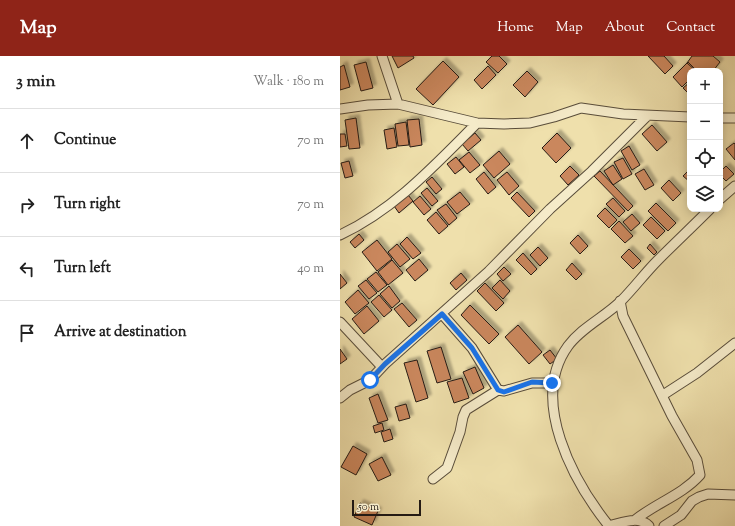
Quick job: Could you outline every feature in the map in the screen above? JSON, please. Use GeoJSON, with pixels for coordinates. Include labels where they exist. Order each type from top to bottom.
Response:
{"type":"FeatureCollection","features":[{"type":"Feature","properties":{"kind":"street"},"geometry":{"type":"LineString","coordinates":[[382,56],[398,104]]}},
{"type":"Feature","properties":{"kind":"street"},"geometry":{"type":"LineString","coordinates":[[340,109],[368,105],[398,104],[477,123],[530,123],[554,118],[582,108],[647,116],[687,117]]}},
{"type":"Feature","properties":{"kind":"street"},"geometry":{"type":"LineString","coordinates":[[340,398],[350,390],[370,380],[382,367],[489,271],[550,209],[592,171],[647,116]]}},
{"type":"Feature","properties":{"kind":"street"},"geometry":{"type":"LineString","coordinates":[[723,118],[735,118]]}},
{"type":"Feature","properties":{"kind":"street"},"geometry":{"type":"LineString","coordinates":[[340,235],[374,217],[396,200],[477,123]]}},
{"type":"Feature","properties":{"kind":"street"},"geometry":{"type":"LineString","coordinates":[[723,196],[735,186]]}},
{"type":"Feature","properties":{"kind":"street"},"geometry":{"type":"LineString","coordinates":[[649,526],[645,522],[635,520],[608,526],[594,507],[562,444],[556,425],[552,383],[559,361],[569,345],[589,325],[620,301],[658,260],[707,212]]}},
{"type":"Feature","properties":{"kind":"street"},"geometry":{"type":"LineString","coordinates":[[620,301],[623,316],[675,422],[697,460],[700,476],[691,486],[650,508],[635,520]]}},
{"type":"Feature","properties":{"kind":"street"},"geometry":{"type":"LineString","coordinates":[[442,314],[472,348],[498,390],[504,392],[532,382],[552,383]]}},
{"type":"Feature","properties":{"kind":"street"},"geometry":{"type":"LineString","coordinates":[[340,322],[382,367]]}},
{"type":"Feature","properties":{"kind":"street"},"geometry":{"type":"LineString","coordinates":[[663,395],[697,373],[735,343]]}},
{"type":"Feature","properties":{"kind":"street"},"geometry":{"type":"LineString","coordinates":[[433,479],[447,468],[460,432],[462,417],[466,410],[498,390]]}},
{"type":"Feature","properties":{"kind":"street"},"geometry":{"type":"LineString","coordinates":[[664,526],[681,515],[692,501],[699,497],[708,494],[735,495]]}},
{"type":"Feature","properties":{"kind":"building"},"geometry":{"type":"Polygon","coordinates":[[[392,56],[413,56],[414,58],[398,68],[392,56]]]}},
{"type":"Feature","properties":{"kind":"building"},"geometry":{"type":"Polygon","coordinates":[[[492,56],[499,56],[507,64],[498,73],[486,62],[492,56]]]}},
{"type":"Feature","properties":{"kind":"building"},"geometry":{"type":"Polygon","coordinates":[[[648,56],[664,56],[673,66],[665,74],[648,56]]]}},
{"type":"Feature","properties":{"kind":"building"},"geometry":{"type":"Polygon","coordinates":[[[692,56],[713,56],[720,62],[715,68],[693,68],[687,63],[692,56]]]}},
{"type":"Feature","properties":{"kind":"building"},"geometry":{"type":"Polygon","coordinates":[[[443,61],[459,77],[433,105],[416,89],[443,61]]]}},
{"type":"Feature","properties":{"kind":"building"},"geometry":{"type":"Polygon","coordinates":[[[366,62],[373,88],[361,91],[354,65],[366,62]]]}},
{"type":"Feature","properties":{"kind":"building"},"geometry":{"type":"Polygon","coordinates":[[[688,62],[694,68],[687,68],[687,82],[682,87],[673,77],[688,62]]]}},
{"type":"Feature","properties":{"kind":"building"},"geometry":{"type":"Polygon","coordinates":[[[344,65],[350,87],[340,90],[340,67],[344,65]]]}},
{"type":"Feature","properties":{"kind":"building"},"geometry":{"type":"Polygon","coordinates":[[[488,66],[496,75],[482,89],[474,80],[488,66]]]}},
{"type":"Feature","properties":{"kind":"building"},"geometry":{"type":"Polygon","coordinates":[[[527,71],[538,82],[525,97],[513,85],[527,71]]]}},
{"type":"Feature","properties":{"kind":"building"},"geometry":{"type":"Polygon","coordinates":[[[687,85],[687,92],[683,88],[687,85]]]}},
{"type":"Feature","properties":{"kind":"building"},"geometry":{"type":"Polygon","coordinates":[[[356,118],[360,148],[349,149],[345,120],[356,118]]]}},
{"type":"Feature","properties":{"kind":"building"},"geometry":{"type":"Polygon","coordinates":[[[419,119],[422,145],[410,147],[407,120],[419,119]]]}},
{"type":"Feature","properties":{"kind":"building"},"geometry":{"type":"Polygon","coordinates":[[[406,122],[409,145],[398,146],[395,124],[406,122]]]}},
{"type":"Feature","properties":{"kind":"building"},"geometry":{"type":"Polygon","coordinates":[[[652,125],[667,142],[657,151],[642,134],[652,125]]]}},
{"type":"Feature","properties":{"kind":"building"},"geometry":{"type":"Polygon","coordinates":[[[394,128],[397,147],[387,149],[384,130],[394,128]]]}},
{"type":"Feature","properties":{"kind":"building"},"geometry":{"type":"Polygon","coordinates":[[[475,133],[481,140],[468,151],[462,144],[475,133]]]}},
{"type":"Feature","properties":{"kind":"building"},"geometry":{"type":"Polygon","coordinates":[[[557,133],[571,148],[556,163],[542,148],[557,133]]]}},
{"type":"Feature","properties":{"kind":"building"},"geometry":{"type":"Polygon","coordinates":[[[340,134],[345,134],[347,146],[340,147],[340,134]]]}},
{"type":"Feature","properties":{"kind":"building"},"geometry":{"type":"Polygon","coordinates":[[[734,143],[735,144],[735,160],[726,149],[734,143]]]}},
{"type":"Feature","properties":{"kind":"building"},"geometry":{"type":"Polygon","coordinates":[[[629,146],[640,165],[632,170],[621,151],[629,146]]]}},
{"type":"Feature","properties":{"kind":"building"},"geometry":{"type":"Polygon","coordinates":[[[499,151],[510,164],[494,178],[483,165],[499,151]]]}},
{"type":"Feature","properties":{"kind":"building"},"geometry":{"type":"Polygon","coordinates":[[[469,152],[480,165],[470,173],[459,160],[469,152]]]}},
{"type":"Feature","properties":{"kind":"building"},"geometry":{"type":"Polygon","coordinates":[[[456,157],[464,167],[455,174],[447,164],[456,157]]]}},
{"type":"Feature","properties":{"kind":"building"},"geometry":{"type":"Polygon","coordinates":[[[623,158],[632,174],[623,179],[614,162],[623,158]]]}},
{"type":"Feature","properties":{"kind":"building"},"geometry":{"type":"Polygon","coordinates":[[[349,161],[353,176],[345,178],[341,163],[349,161]]]}},
{"type":"Feature","properties":{"kind":"building"},"geometry":{"type":"Polygon","coordinates":[[[613,165],[622,179],[613,185],[604,171],[613,165]]]}},
{"type":"Feature","properties":{"kind":"building"},"geometry":{"type":"Polygon","coordinates":[[[570,166],[579,175],[568,185],[560,176],[570,166]]]}},
{"type":"Feature","properties":{"kind":"building"},"geometry":{"type":"Polygon","coordinates":[[[726,166],[734,174],[726,181],[723,178],[723,169],[726,166]]]}},
{"type":"Feature","properties":{"kind":"building"},"geometry":{"type":"Polygon","coordinates":[[[644,169],[654,185],[645,190],[635,174],[644,169]]]}},
{"type":"Feature","properties":{"kind":"building"},"geometry":{"type":"Polygon","coordinates":[[[600,171],[633,206],[628,211],[594,176],[600,171]]]}},
{"type":"Feature","properties":{"kind":"building"},"geometry":{"type":"Polygon","coordinates":[[[484,172],[496,187],[488,194],[476,179],[484,172]]]}},
{"type":"Feature","properties":{"kind":"building"},"geometry":{"type":"Polygon","coordinates":[[[507,172],[519,186],[509,195],[497,180],[507,172]]]}},
{"type":"Feature","properties":{"kind":"building"},"geometry":{"type":"Polygon","coordinates":[[[687,172],[687,179],[683,176],[687,172]]]}},
{"type":"Feature","properties":{"kind":"building"},"geometry":{"type":"Polygon","coordinates":[[[432,177],[442,189],[436,194],[426,182],[432,177]]]}},
{"type":"Feature","properties":{"kind":"building"},"geometry":{"type":"Polygon","coordinates":[[[669,180],[681,193],[673,201],[661,188],[669,180]]]}},
{"type":"Feature","properties":{"kind":"building"},"geometry":{"type":"Polygon","coordinates":[[[427,188],[438,201],[432,206],[421,193],[427,188]]]}},
{"type":"Feature","properties":{"kind":"building"},"geometry":{"type":"Polygon","coordinates":[[[460,192],[470,204],[457,214],[447,202],[460,192]]]}},
{"type":"Feature","properties":{"kind":"building"},"geometry":{"type":"Polygon","coordinates":[[[517,192],[535,211],[529,217],[511,198],[517,192]]]}},
{"type":"Feature","properties":{"kind":"building"},"geometry":{"type":"Polygon","coordinates":[[[408,195],[413,201],[399,213],[394,206],[408,195]]]}},
{"type":"Feature","properties":{"kind":"building"},"geometry":{"type":"Polygon","coordinates":[[[420,196],[431,209],[424,215],[413,202],[420,196]]]}},
{"type":"Feature","properties":{"kind":"building"},"geometry":{"type":"Polygon","coordinates":[[[613,198],[625,211],[619,217],[606,204],[613,198]]]}},
{"type":"Feature","properties":{"kind":"building"},"geometry":{"type":"Polygon","coordinates":[[[656,203],[676,223],[668,231],[648,211],[656,203]]]}},
{"type":"Feature","properties":{"kind":"building"},"geometry":{"type":"Polygon","coordinates":[[[446,204],[457,218],[449,225],[437,210],[446,204]]]}},
{"type":"Feature","properties":{"kind":"building"},"geometry":{"type":"Polygon","coordinates":[[[605,208],[617,220],[609,228],[597,216],[605,208]]]}},
{"type":"Feature","properties":{"kind":"building"},"geometry":{"type":"Polygon","coordinates":[[[436,212],[448,226],[439,234],[427,220],[436,212]]]}},
{"type":"Feature","properties":{"kind":"building"},"geometry":{"type":"Polygon","coordinates":[[[632,214],[640,223],[631,231],[623,222],[632,214]]]}},
{"type":"Feature","properties":{"kind":"building"},"geometry":{"type":"Polygon","coordinates":[[[651,217],[665,231],[657,239],[643,225],[651,217]]]}},
{"type":"Feature","properties":{"kind":"building"},"geometry":{"type":"Polygon","coordinates":[[[619,221],[633,236],[625,243],[611,229],[619,221]]]}},
{"type":"Feature","properties":{"kind":"building"},"geometry":{"type":"Polygon","coordinates":[[[359,234],[364,240],[355,248],[350,242],[359,234]]]}},
{"type":"Feature","properties":{"kind":"building"},"geometry":{"type":"Polygon","coordinates":[[[578,235],[588,246],[580,254],[570,243],[578,235]]]}},
{"type":"Feature","properties":{"kind":"building"},"geometry":{"type":"Polygon","coordinates":[[[407,237],[421,253],[413,259],[400,244],[407,237]]]}},
{"type":"Feature","properties":{"kind":"building"},"geometry":{"type":"Polygon","coordinates":[[[377,240],[392,259],[377,271],[362,252],[377,240]]]}},
{"type":"Feature","properties":{"kind":"building"},"geometry":{"type":"Polygon","coordinates":[[[397,244],[410,259],[400,267],[388,252],[397,244]]]}},
{"type":"Feature","properties":{"kind":"building"},"geometry":{"type":"Polygon","coordinates":[[[650,244],[657,252],[654,255],[647,248],[650,244]]]}},
{"type":"Feature","properties":{"kind":"building"},"geometry":{"type":"Polygon","coordinates":[[[538,247],[548,258],[540,266],[530,255],[538,247]]]}},
{"type":"Feature","properties":{"kind":"building"},"geometry":{"type":"Polygon","coordinates":[[[629,249],[641,261],[633,269],[621,257],[629,249]]]}},
{"type":"Feature","properties":{"kind":"building"},"geometry":{"type":"Polygon","coordinates":[[[523,253],[537,269],[531,275],[516,260],[523,253]]]}},
{"type":"Feature","properties":{"kind":"building"},"geometry":{"type":"Polygon","coordinates":[[[419,259],[428,270],[415,281],[406,270],[419,259]]]}},
{"type":"Feature","properties":{"kind":"building"},"geometry":{"type":"Polygon","coordinates":[[[392,260],[403,273],[388,285],[378,272],[392,260]]]}},
{"type":"Feature","properties":{"kind":"building"},"geometry":{"type":"Polygon","coordinates":[[[572,263],[582,274],[576,280],[566,270],[572,263]]]}},
{"type":"Feature","properties":{"kind":"building"},"geometry":{"type":"Polygon","coordinates":[[[504,267],[511,274],[503,281],[497,274],[504,267]]]}},
{"type":"Feature","properties":{"kind":"building"},"geometry":{"type":"Polygon","coordinates":[[[376,272],[387,285],[378,292],[367,279],[376,272]]]}},
{"type":"Feature","properties":{"kind":"building"},"geometry":{"type":"Polygon","coordinates":[[[461,273],[467,280],[456,290],[450,283],[461,273]]]}},
{"type":"Feature","properties":{"kind":"building"},"geometry":{"type":"Polygon","coordinates":[[[340,274],[347,283],[340,289],[340,274]]]}},
{"type":"Feature","properties":{"kind":"building"},"geometry":{"type":"Polygon","coordinates":[[[366,280],[377,293],[369,299],[358,286],[366,280]]]}},
{"type":"Feature","properties":{"kind":"building"},"geometry":{"type":"Polygon","coordinates":[[[500,280],[510,291],[503,299],[492,288],[500,280]]]}},
{"type":"Feature","properties":{"kind":"building"},"geometry":{"type":"Polygon","coordinates":[[[485,283],[504,303],[496,311],[477,291],[485,283]]]}},
{"type":"Feature","properties":{"kind":"building"},"geometry":{"type":"Polygon","coordinates":[[[389,286],[400,301],[392,308],[380,294],[389,286]]]}},
{"type":"Feature","properties":{"kind":"building"},"geometry":{"type":"Polygon","coordinates":[[[358,290],[369,303],[355,314],[345,302],[358,290]]]}},
{"type":"Feature","properties":{"kind":"building"},"geometry":{"type":"Polygon","coordinates":[[[379,295],[392,310],[384,317],[371,302],[379,295]]]}},
{"type":"Feature","properties":{"kind":"building"},"geometry":{"type":"Polygon","coordinates":[[[402,303],[417,320],[409,327],[394,309],[402,303]]]}},
{"type":"Feature","properties":{"kind":"building"},"geometry":{"type":"Polygon","coordinates":[[[470,305],[499,334],[489,344],[461,315],[470,305]]]}},
{"type":"Feature","properties":{"kind":"building"},"geometry":{"type":"Polygon","coordinates":[[[367,306],[379,321],[364,334],[352,319],[367,306]]]}},
{"type":"Feature","properties":{"kind":"building"},"geometry":{"type":"Polygon","coordinates":[[[518,325],[542,352],[529,364],[505,337],[518,325]]]}},
{"type":"Feature","properties":{"kind":"building"},"geometry":{"type":"Polygon","coordinates":[[[441,347],[451,379],[437,383],[427,351],[441,347]]]}},
{"type":"Feature","properties":{"kind":"building"},"geometry":{"type":"Polygon","coordinates":[[[340,349],[347,359],[340,364],[340,349]]]}},
{"type":"Feature","properties":{"kind":"building"},"geometry":{"type":"Polygon","coordinates":[[[550,350],[557,359],[550,364],[543,355],[550,350]]]}},
{"type":"Feature","properties":{"kind":"building"},"geometry":{"type":"Polygon","coordinates":[[[417,360],[428,398],[416,402],[404,363],[417,360]]]}},
{"type":"Feature","properties":{"kind":"building"},"geometry":{"type":"Polygon","coordinates":[[[475,367],[484,388],[473,394],[463,372],[475,367]]]}},
{"type":"Feature","properties":{"kind":"building"},"geometry":{"type":"Polygon","coordinates":[[[462,378],[469,398],[454,403],[447,382],[462,378]]]}},
{"type":"Feature","properties":{"kind":"building"},"geometry":{"type":"Polygon","coordinates":[[[378,394],[388,420],[378,423],[369,398],[378,394]]]}},
{"type":"Feature","properties":{"kind":"building"},"geometry":{"type":"Polygon","coordinates":[[[406,404],[410,418],[399,421],[395,407],[406,404]]]}},
{"type":"Feature","properties":{"kind":"building"},"geometry":{"type":"Polygon","coordinates":[[[382,423],[384,430],[375,433],[373,426],[382,423]]]}},
{"type":"Feature","properties":{"kind":"building"},"geometry":{"type":"Polygon","coordinates":[[[390,429],[393,439],[384,442],[381,432],[390,429]]]}},
{"type":"Feature","properties":{"kind":"building"},"geometry":{"type":"Polygon","coordinates":[[[353,446],[367,454],[356,475],[341,467],[353,446]]]}},
{"type":"Feature","properties":{"kind":"building"},"geometry":{"type":"Polygon","coordinates":[[[382,457],[391,475],[378,481],[369,464],[382,457]]]}},
{"type":"Feature","properties":{"kind":"building"},"geometry":{"type":"Polygon","coordinates":[[[360,503],[378,511],[372,525],[354,517],[360,503]]]}},
{"type":"Feature","properties":{"kind":"route"},"geometry":{"type":"LineString","coordinates":[[370,380],[385,364],[442,314],[472,348],[498,390],[504,392],[532,382],[552,383]]}}]}
